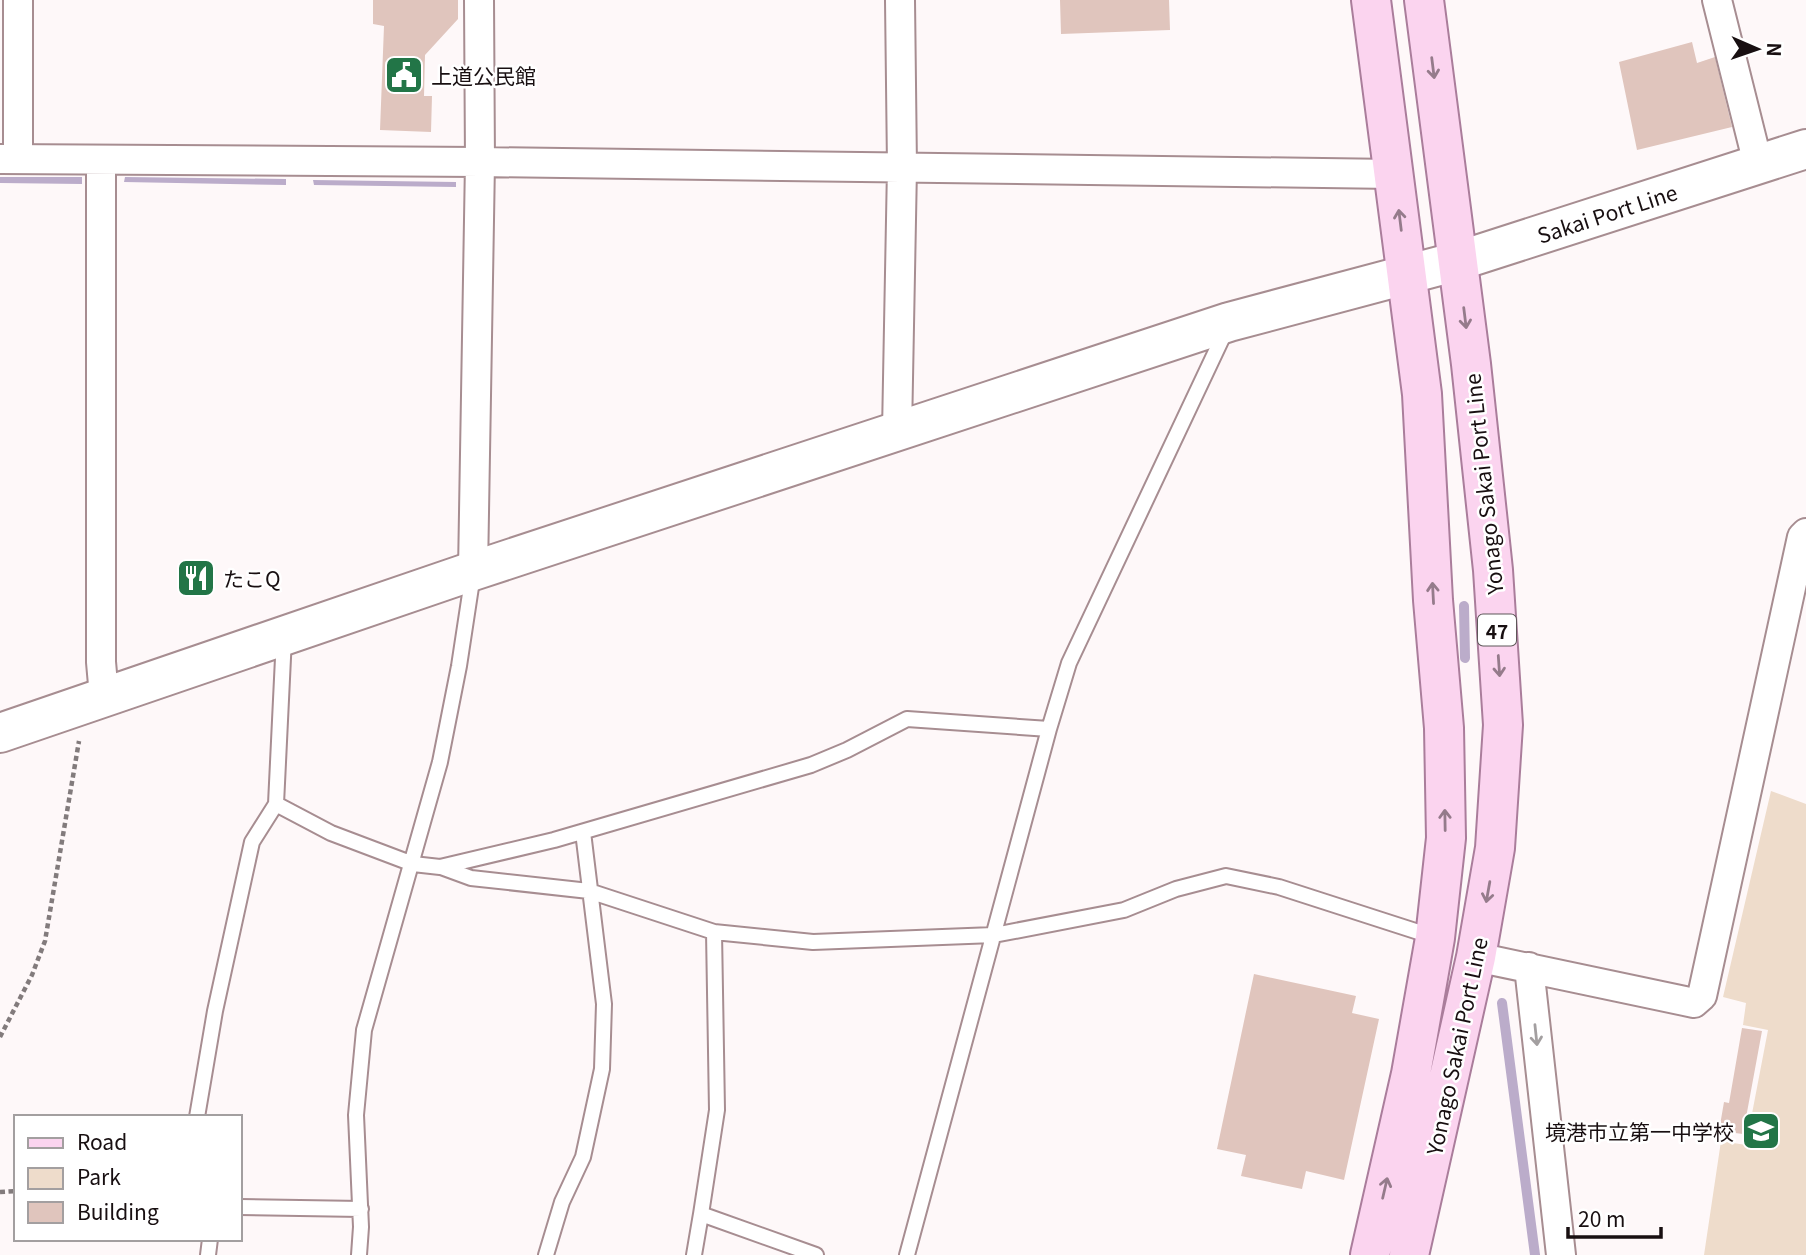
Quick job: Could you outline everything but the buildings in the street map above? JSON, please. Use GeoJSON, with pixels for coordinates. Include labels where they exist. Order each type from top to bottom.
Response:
{"type":"FeatureCollection","features":[{"type":"Feature","properties":{"kind":"main road","name":"Yonago Sakai Port Line"},"geometry":{"type":"LineString","coordinates":[[1370,1255],[1411,1074],[1436,938],[1446,838],[1444,728],[1433,600],[1422,394],[1371,0]]}},
{"type":"Feature","properties":{"kind":"main road","name":"Yonago Sakai Port Line"},"geometry":{"type":"LineString","coordinates":[[1409,1255],[1476,957],[1495,848],[1503,725],[1493,570],[1458,261],[1424,0]]}},
{"type":"Feature","properties":{"kind":"street"},"geometry":{"type":"LineString","coordinates":[[18,0],[9,159],[480,162],[1394,174]]}},
{"type":"Feature","properties":{"kind":"street"},"geometry":{"type":"LineString","coordinates":[[473,571],[480,162],[479,0]]}},
{"type":"Feature","properties":{"kind":"street"},"geometry":{"type":"LineString","coordinates":[[897,432],[902,167],[900,0]]}},
{"type":"Feature","properties":{"kind":"street"},"geometry":{"type":"LineString","coordinates":[[1717,0],[1758,163]]}},
{"type":"Feature","properties":{"kind":"street","name":"Sakai Port Line"},"geometry":{"type":"LineString","coordinates":[[0,733],[473,571],[1229,323],[1458,261],[1806,149]]}},
{"type":"Feature","properties":{"kind":"street"},"geometry":{"type":"LineString","coordinates":[[92,700],[101,662],[101,160]]}},
{"type":"Feature","properties":{"kind":"street"},"geometry":{"type":"LineString","coordinates":[[1476,957],[1694,1003],[1702,996],[1802,537],[1806,533]]}},
{"type":"Feature","properties":{"kind":"street"},"geometry":{"type":"LineString","coordinates":[[1529,967],[1560,1255]]}},
{"type":"Feature","properties":{"kind":"lane"},"geometry":{"type":"LineString","coordinates":[[906,1255],[1069,663],[1229,323]]}},
{"type":"Feature","properties":{"kind":"lane"},"geometry":{"type":"LineString","coordinates":[[359,1255],[356,1115],[364,1030],[440,762],[459,666],[473,571]]}},
{"type":"Feature","properties":{"kind":"lane"},"geometry":{"type":"LineString","coordinates":[[197,1115],[215,1011],[252,842],[276,804],[284,635]]}},
{"type":"Feature","properties":{"kind":"lane"},"geometry":{"type":"LineString","coordinates":[[440,867],[583,832],[811,765],[906,719],[1049,729]]}},
{"type":"Feature","properties":{"kind":"lane"},"geometry":{"type":"LineString","coordinates":[[276,804],[331,833],[413,864],[440,867],[471,878],[589,891],[714,932],[813,942],[994,935],[1124,910],[1176,889],[1226,876],[1279,887],[1436,938]]}},
{"type":"Feature","properties":{"kind":"lane"},"geometry":{"type":"LineString","coordinates":[[546,1255],[562,1202],[583,1157],[603,1069],[604,1004],[583,832]]}},
{"type":"Feature","properties":{"kind":"lane"},"geometry":{"type":"LineString","coordinates":[[694,1255],[717,1110],[714,932]]}},
{"type":"Feature","properties":{"kind":"lane"},"geometry":{"type":"LineString","coordinates":[[242,1206],[360,1209]]}},
{"type":"Feature","properties":{"kind":"lane"},"geometry":{"type":"LineString","coordinates":[[701,1214],[816,1255]]}},
{"type":"Feature","properties":{"kind":"path"},"geometry":{"type":"LineString","coordinates":[[0,1037],[32,975],[45,941],[68,796],[92,700]]}},
{"type":"Feature","properties":{"kind":"green space","name":"境港市立第一中学校"},"geometry":{"type":"Polygon","coordinates":[[[1771,791],[1806,804],[1806,1255],[1704,1255],[1721,1141],[1746,1145],[1768,1030],[1743,1025],[1746,1003],[1723,997],[1771,791]]]}},
{"type":"Feature","properties":{"kind":"shaded area"},"geometry":{"type":"Polygon","coordinates":[[[0,177],[82,177],[82,184],[0,183],[0,177]]]}},
{"type":"Feature","properties":{"kind":"shaded area"},"geometry":{"type":"Polygon","coordinates":[[[125,177],[286,179],[286,185],[124,182],[125,177]]]}},
{"type":"Feature","properties":{"kind":"shaded area"},"geometry":{"type":"Polygon","coordinates":[[[313,180],[456,182],[456,187],[314,185],[313,180]]]}},
{"type":"Feature","properties":{"kind":"waterway"},"geometry":{"type":"LineString","coordinates":[[1464,606],[1465,658]]}},
{"type":"Feature","properties":{"kind":"waterway"},"geometry":{"type":"LineString","coordinates":[[1502,1003],[1535,1255]]}},
{"type":"Feature","properties":{"kind":"place","name":"上道公民館"},"geometry":{"type":"Point","coordinates":[404,75]}},
{"type":"Feature","properties":{"kind":"place","name":"たこQ"},"geometry":{"type":"Point","coordinates":[196,578]}},
{"type":"Feature","properties":{"kind":"place","name":"境港市立第一中学校"},"geometry":{"type":"Point","coordinates":[1761,1131]}}]}
